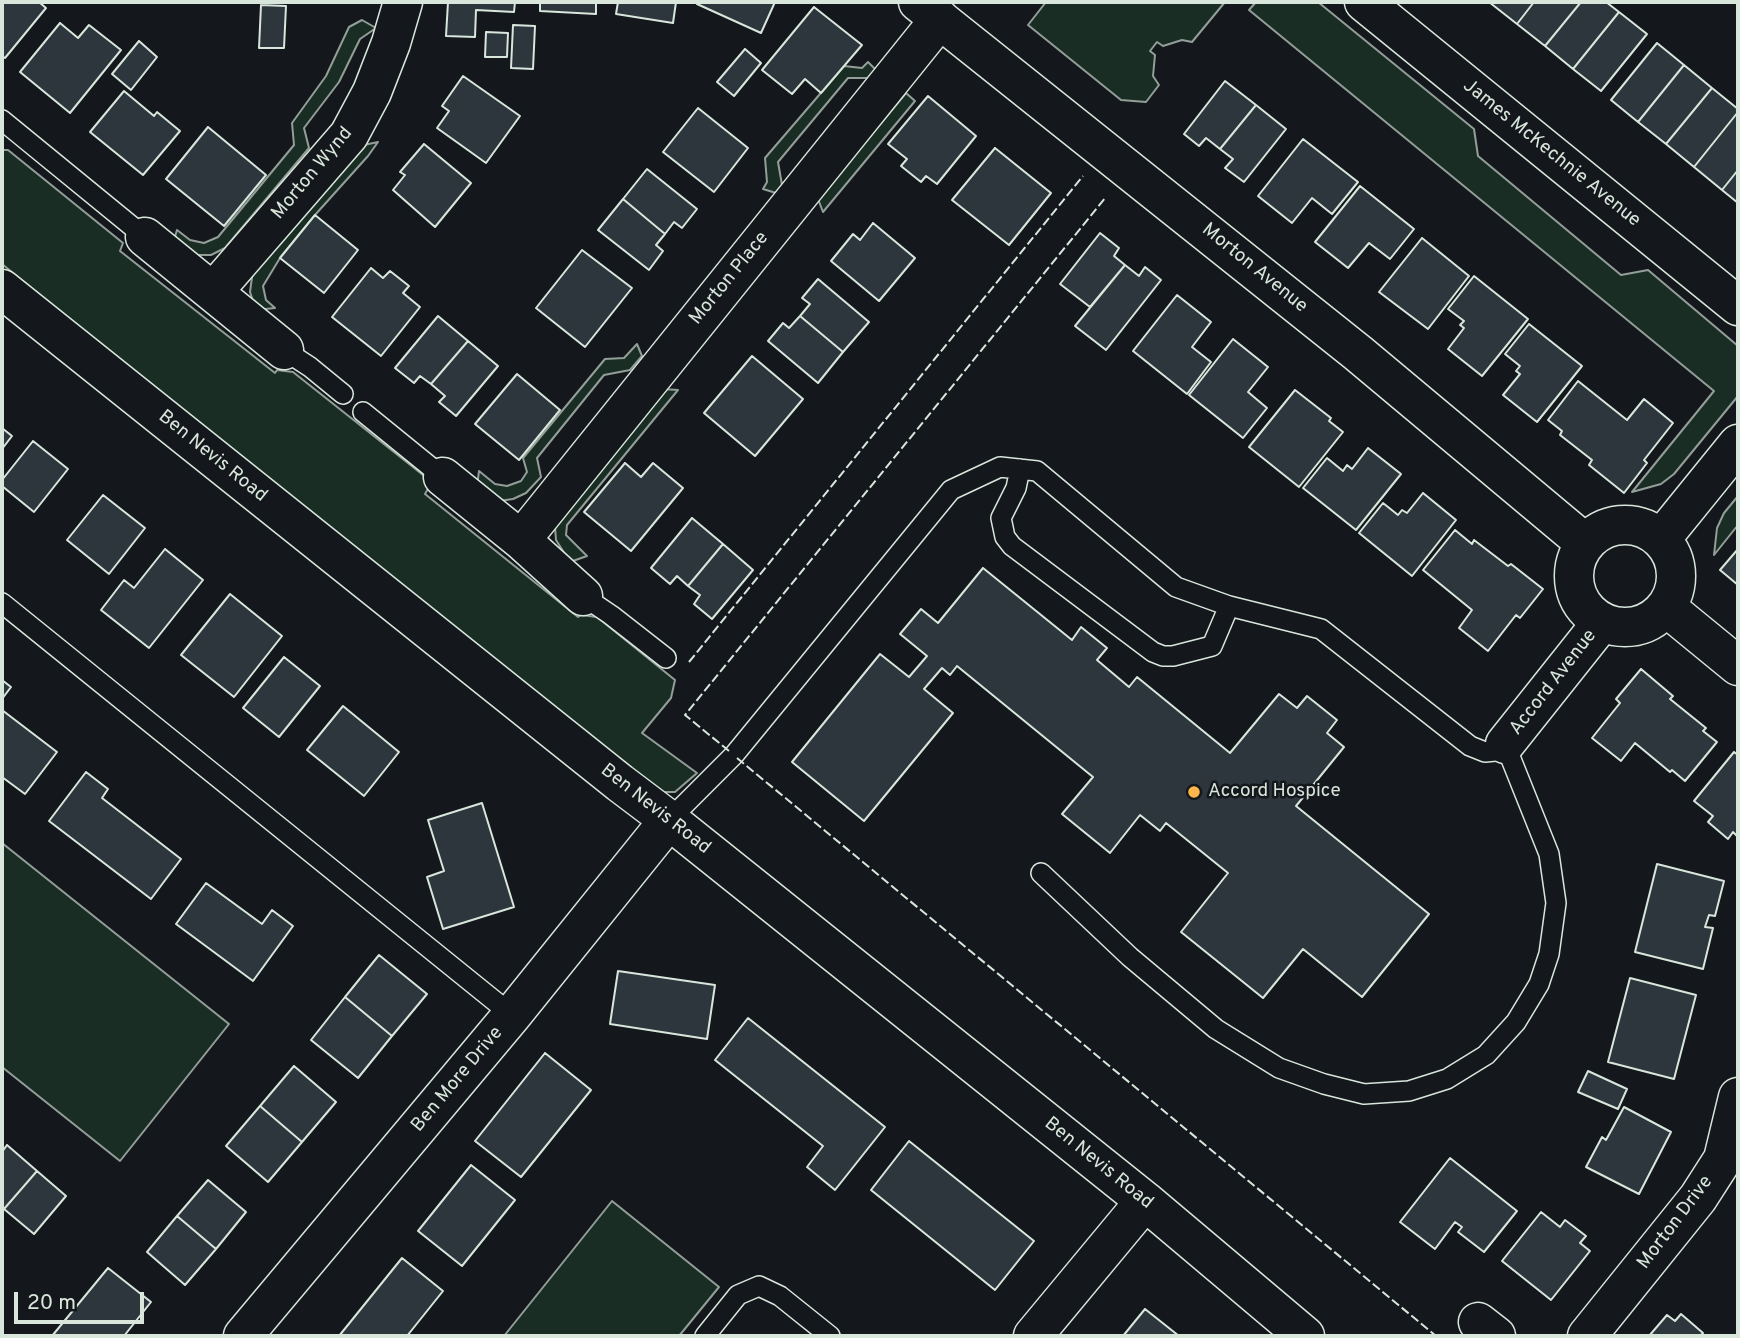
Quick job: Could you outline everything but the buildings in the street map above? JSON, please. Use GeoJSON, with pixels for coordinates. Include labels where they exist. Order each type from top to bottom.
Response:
{"type":"FeatureCollection","features":[{"type":"Feature","properties":{"kind":"street","name":"Morton Wynd"},"geometry":{"type":"LineString","coordinates":[[213,292],[349,135],[372,92],[403,2]]}},
{"type":"Feature","properties":{"kind":"street","name":"James McKechnie Avenue"},"geometry":{"type":"LineString","coordinates":[[1364,2],[1738,306]]}},
{"type":"Feature","properties":{"kind":"street","name":"Morton Place"},"geometry":{"type":"LineString","coordinates":[[521,540],[929,10]]}},
{"type":"Feature","properties":{"kind":"street","name":"Morton Avenue"},"geometry":{"type":"LineString","coordinates":[[929,10],[1358,353],[1585,543]]}},
{"type":"Feature","properties":{"kind":"street"},"geometry":{"type":"LineString","coordinates":[[145,237],[284,350]]}},
{"type":"Feature","properties":{"kind":"street","name":"Ben Nevis Road"},"geometry":{"type":"LineString","coordinates":[[2,289],[1145,1201],[1305,1336]]}},
{"type":"Feature","properties":{"kind":"street"},"geometry":{"type":"LineString","coordinates":[[1661,539],[1738,444]]}},
{"type":"Feature","properties":{"kind":"street"},"geometry":{"type":"LineString","coordinates":[[443,477],[521,540],[583,596]]}},
{"type":"Feature","properties":{"kind":"street"},"geometry":{"type":"LineString","coordinates":[[1631,524],[1647,529],[1661,539],[1675,564],[1676,579],[1666,607],[1644,624],[1630,627],[1615,626],[1588,611],[1578,596],[1574,578],[1576,559],[1585,543],[1598,532],[1631,524]]}},
{"type":"Feature","properties":{"kind":"street"},"geometry":{"type":"LineString","coordinates":[[1666,607],[1738,666]]}},
{"type":"Feature","properties":{"kind":"street","name":"Accord Avenue"},"geometry":{"type":"LineString","coordinates":[[1506,744],[1602,621]]}},
{"type":"Feature","properties":{"kind":"street","name":"Ben More Drive"},"geometry":{"type":"LineString","coordinates":[[243,1336],[512,1015],[669,820]]}},
{"type":"Feature","properties":{"kind":"street","name":"Morton Drive"},"geometry":{"type":"LineString","coordinates":[[1587,1336],[1698,1198],[1717,1169],[1723,1159],[1738,1097]]}},
{"type":"Feature","properties":{"kind":"street"},"geometry":{"type":"LineString","coordinates":[[1033,1336],[1145,1201]]}},
{"type":"Feature","properties":{"kind":"lane"},"geometry":{"type":"LineString","coordinates":[[2,120],[145,237]]}},
{"type":"Feature","properties":{"kind":"lane"},"geometry":{"type":"LineString","coordinates":[[284,350],[310,367],[342,394]]}},
{"type":"Feature","properties":{"kind":"lane"},"geometry":{"type":"LineString","coordinates":[[363,412],[443,477]]}},
{"type":"Feature","properties":{"kind":"lane"},"geometry":{"type":"LineString","coordinates":[[669,820],[734,755],[951,490],[1000,467],[1037,471],[1176,587],[1229,606],[1321,629],[1470,746],[1485,752],[1495,751],[1506,744],[1549,854],[1556,903],[1549,954],[1539,985],[1516,1021],[1486,1055],[1447,1079],[1409,1091],[1364,1094],[1324,1084],[1279,1068],[1216,1029],[1130,957],[1041,873]]}},
{"type":"Feature","properties":{"kind":"lane"},"geometry":{"type":"LineString","coordinates":[[1020,469],[1016,488],[1001,518],[1005,537],[1012,546],[1153,652],[1173,656],[1212,646],[1229,606]]}},
{"type":"Feature","properties":{"kind":"lane"},"geometry":{"type":"LineString","coordinates":[[583,596],[666,658]]}},
{"type":"Feature","properties":{"kind":"lane"},"geometry":{"type":"LineString","coordinates":[[2,603],[512,1015]]}},
{"type":"Feature","properties":{"kind":"lane"},"geometry":{"type":"LineString","coordinates":[[705,1336],[738,1295],[759,1286],[780,1296],[830,1336]]}},
{"type":"Feature","properties":{"kind":"green space"},"geometry":{"type":"Polygon","coordinates":[[[1046,2],[1225,2],[1192,42],[1182,40],[1163,46],[1157,42],[1150,51],[1155,55],[1153,76],[1159,85],[1146,102],[1121,100],[1028,25],[1046,2]]]}},
{"type":"Feature","properties":{"kind":"green space"},"geometry":{"type":"Polygon","coordinates":[[[1256,2],[1318,2],[1474,129],[1478,156],[1621,275],[1648,270],[1738,346],[1738,396],[1674,474],[1661,484],[1632,492],[1714,391],[1249,10],[1256,2]]]}},
{"type":"Feature","properties":{"kind":"green space"},"geometry":{"type":"Polygon","coordinates":[[[362,20],[376,28],[360,39],[339,82],[304,128],[309,148],[225,248],[211,255],[192,255],[173,243],[177,230],[190,240],[204,243],[218,237],[294,145],[292,123],[326,76],[349,27],[362,20]]]}},
{"type":"Feature","properties":{"kind":"green space"},"geometry":{"type":"Polygon","coordinates":[[[868,62],[876,70],[868,78],[848,78],[778,162],[782,185],[776,193],[763,189],[767,182],[765,158],[844,66],[862,68],[868,62]]]}},
{"type":"Feature","properties":{"kind":"green space"},"geometry":{"type":"Polygon","coordinates":[[[906,93],[915,101],[823,212],[818,199],[906,93]]]}},
{"type":"Feature","properties":{"kind":"green space"},"geometry":{"type":"Polygon","coordinates":[[[378,142],[280,258],[263,286],[266,300],[275,308],[256,310],[250,292],[252,277],[260,261],[359,146],[378,142]]]}},
{"type":"Feature","properties":{"kind":"green space"},"geometry":{"type":"Polygon","coordinates":[[[2,150],[8,150],[123,243],[120,251],[275,373],[277,370],[293,372],[423,475],[429,487],[425,494],[578,617],[597,617],[675,680],[671,698],[642,733],[697,773],[675,792],[661,792],[631,778],[2,264],[2,150]]]}},
{"type":"Feature","properties":{"kind":"green space"},"geometry":{"type":"Polygon","coordinates":[[[637,344],[642,356],[630,370],[604,375],[537,458],[541,477],[526,493],[499,501],[477,486],[479,471],[495,484],[507,486],[521,481],[527,472],[523,458],[605,359],[624,358],[637,344]]]}},
{"type":"Feature","properties":{"kind":"green space"},"geometry":{"type":"Polygon","coordinates":[[[662,389],[678,390],[567,525],[566,535],[587,556],[570,562],[556,540],[555,527],[662,389]]]}},
{"type":"Feature","properties":{"kind":"green space"},"geometry":{"type":"Polygon","coordinates":[[[1738,496],[1738,525],[1714,555],[1717,528],[1724,513],[1738,496]]]}},
{"type":"Feature","properties":{"kind":"green space"},"geometry":{"type":"Polygon","coordinates":[[[2,843],[229,1024],[120,1161],[2,1067],[2,843]]]}},
{"type":"Feature","properties":{"kind":"green space"},"geometry":{"type":"Polygon","coordinates":[[[612,1201],[719,1287],[679,1336],[504,1336],[612,1201]]]}},
{"type":"Feature","properties":{"kind":"fence"},"geometry":{"type":"LineString","coordinates":[[689,662],[1083,176]]}},
{"type":"Feature","properties":{"kind":"fence"},"geometry":{"type":"LineString","coordinates":[[729,751],[685,715],[1106,197]]}},
{"type":"Feature","properties":{"kind":"fence"},"geometry":{"type":"LineString","coordinates":[[737,758],[1436,1336]]}},
{"type":"Feature","properties":{"kind":"place","name":"Accord Hospice"},"geometry":{"type":"Point","coordinates":[1194,792]}}]}
